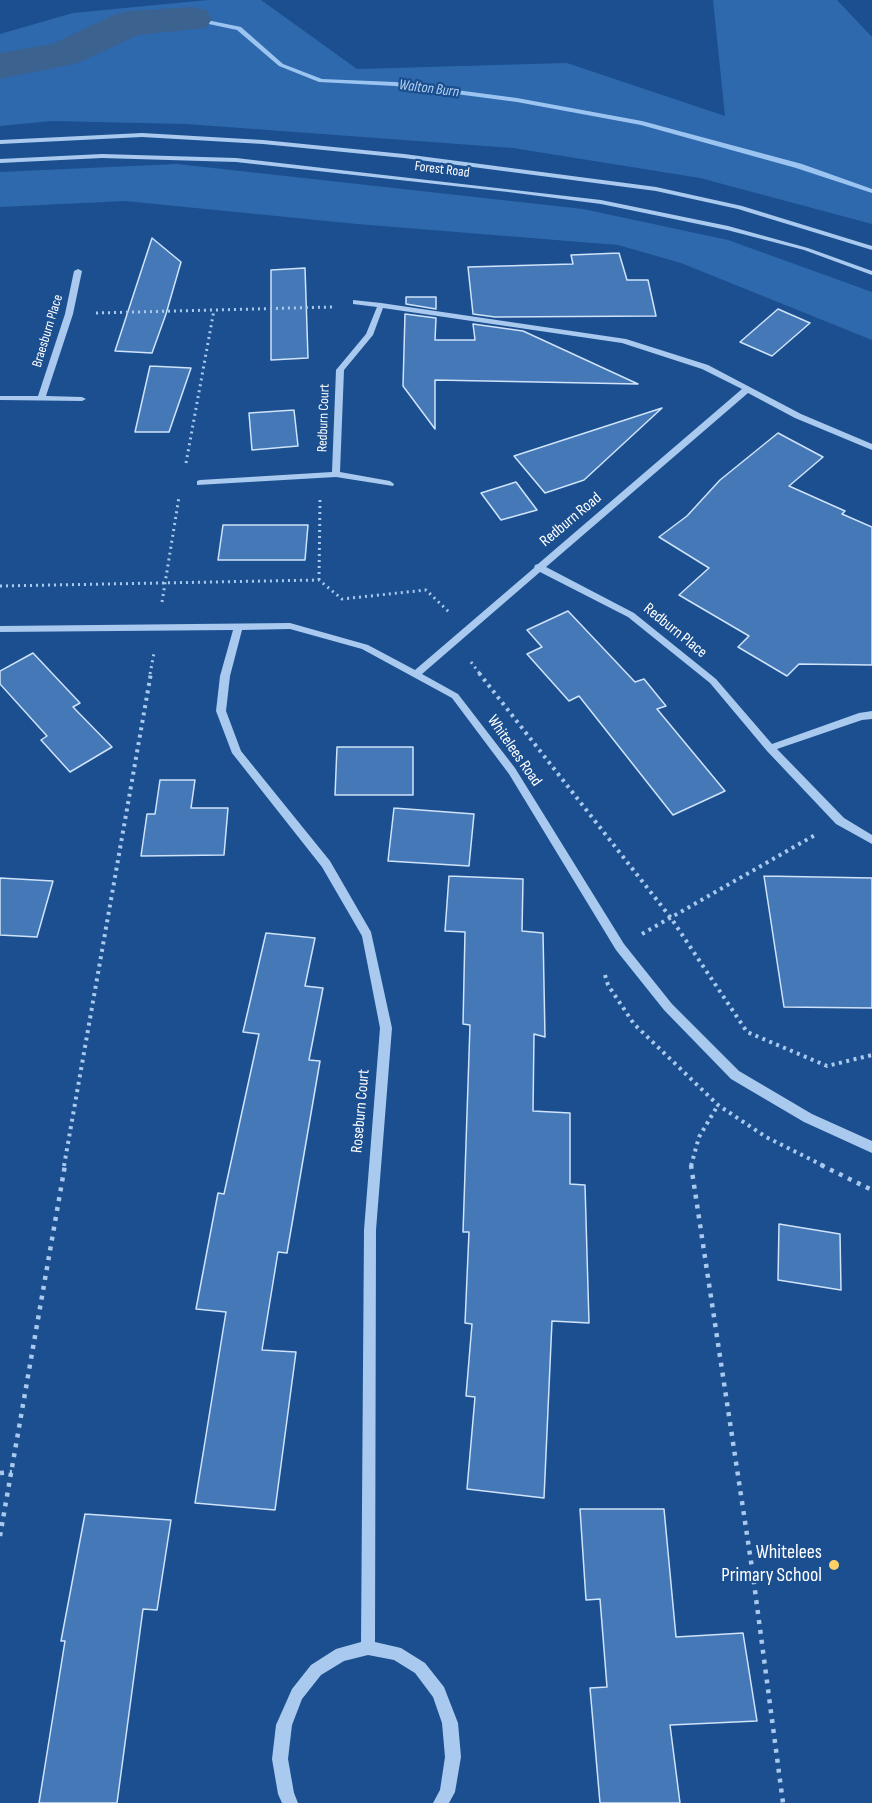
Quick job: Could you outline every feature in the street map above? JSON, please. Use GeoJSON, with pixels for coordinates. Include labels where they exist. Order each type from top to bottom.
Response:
{"type":"FeatureCollection","features":[{"type":"Feature","properties":{"kind":"street","name":"Forest Road"},"geometry":{"type":"LineString","coordinates":[[0,142],[142,135],[263,142],[416,158],[656,189],[740,207],[872,248]]}},
{"type":"Feature","properties":{"kind":"street","name":"Forest Road"},"geometry":{"type":"LineString","coordinates":[[0,161],[102,156],[236,160],[508,190],[611,204],[728,228],[806,249],[872,273]]}},
{"type":"Feature","properties":{"kind":"street","name":"Braesburn Place"},"geometry":{"type":"LineString","coordinates":[[41,399],[69,314],[78,271]]}},
{"type":"Feature","properties":{"kind":"street"},"geometry":{"type":"LineString","coordinates":[[356,302],[623,341],[705,367],[798,416],[872,447]]}},
{"type":"Feature","properties":{"kind":"street","name":"Redburn Court"},"geometry":{"type":"LineString","coordinates":[[336,474],[340,370],[369,335],[381,305]]}},
{"type":"Feature","properties":{"kind":"street","name":"Redburn Road"},"geometry":{"type":"LineString","coordinates":[[416,674],[747,389]]}},
{"type":"Feature","properties":{"kind":"street"},"geometry":{"type":"LineString","coordinates":[[0,399],[82,399]]}},
{"type":"Feature","properties":{"kind":"street","name":"Redburn Court"},"geometry":{"type":"LineString","coordinates":[[200,483],[336,474],[390,484]]}},
{"type":"Feature","properties":{"kind":"street","name":"Redburn Place"},"geometry":{"type":"LineString","coordinates":[[538,567],[632,615],[713,681],[770,748],[840,821],[872,840]]}},
{"type":"Feature","properties":{"kind":"street","name":"Roseburn Court"},"geometry":{"type":"LineString","coordinates":[[238,626],[225,676],[221,711],[237,753],[326,864],[367,936],[386,1028],[370,1230],[368,1648]]}},
{"type":"Feature","properties":{"kind":"street","name":"Whitelees Road"},"geometry":{"type":"LineString","coordinates":[[0,629],[290,626],[365,647],[455,696],[512,771],[620,947],[668,1007],[735,1075],[808,1118],[872,1147]]}},
{"type":"Feature","properties":{"kind":"street"},"geometry":{"type":"LineString","coordinates":[[770,748],[872,715]]}},
{"type":"Feature","properties":{"kind":"street"},"geometry":{"type":"LineString","coordinates":[[290,1803],[286,1794],[280,1760],[284,1725],[297,1694],[316,1670],[341,1654],[368,1648],[396,1653],[420,1668],[439,1692],[450,1723],[453,1757],[447,1792],[441,1803]]}},
{"type":"Feature","properties":{"kind":"path"},"geometry":{"type":"LineString","coordinates":[[69,314],[341,307],[356,302]]}},
{"type":"Feature","properties":{"kind":"path"},"geometry":{"type":"LineString","coordinates":[[319,580],[320,495],[336,474]]}},
{"type":"Feature","properties":{"kind":"path"},"geometry":{"type":"LineString","coordinates":[[0,586],[319,580],[342,599],[426,590],[466,629]]}},
{"type":"Feature","properties":{"kind":"path"},"geometry":{"type":"LineString","coordinates":[[0,1536],[159,626]]}},
{"type":"Feature","properties":{"kind":"path"},"geometry":{"type":"LineString","coordinates":[[454,640],[671,918],[747,1032],[827,1066],[872,1055]]}},
{"type":"Feature","properties":{"kind":"path"},"geometry":{"type":"LineString","coordinates":[[840,821],[599,957],[608,984],[634,1024],[718,1105],[766,1137],[872,1190]]}},
{"type":"Feature","properties":{"kind":"path"},"geometry":{"type":"LineString","coordinates":[[718,1105],[699,1137],[690,1169],[752,1568],[783,1803]]}},
{"type":"Feature","properties":{"kind":"path"},"geometry":{"type":"LineString","coordinates":[[0,1473],[12,1472]]}},
{"type":"Feature","properties":{"kind":"shaded area"},"geometry":{"type":"Polygon","coordinates":[[[208,0],[261,0],[357,69],[567,63],[725,116],[713,0],[837,0],[872,37],[872,224],[700,178],[513,148],[186,124],[52,121],[0,126],[0,34],[73,13],[208,0]]]}},
{"type":"Feature","properties":{"kind":"shaded area"},"geometry":{"type":"Polygon","coordinates":[[[177,164],[583,209],[728,240],[872,292],[872,340],[681,263],[618,245],[357,224],[125,201],[0,207],[0,172],[177,164]]]}},
{"type":"Feature","properties":{"kind":"building"},"geometry":{"type":"Polygon","coordinates":[[[152,238],[181,262],[166,314],[152,353],[115,351],[152,238]]]}},
{"type":"Feature","properties":{"kind":"building"},"geometry":{"type":"Polygon","coordinates":[[[619,253],[627,280],[648,280],[656,316],[495,317],[473,314],[468,267],[573,264],[571,255],[619,253]]]}},
{"type":"Feature","properties":{"kind":"building"},"geometry":{"type":"Polygon","coordinates":[[[305,268],[308,358],[271,360],[271,270],[305,268]]]}},
{"type":"Feature","properties":{"kind":"building"},"geometry":{"type":"Polygon","coordinates":[[[406,297],[436,297],[436,309],[406,304],[406,297]]]}},
{"type":"Feature","properties":{"kind":"building"},"geometry":{"type":"Polygon","coordinates":[[[778,309],[810,323],[772,356],[740,342],[778,309]]]}},
{"type":"Feature","properties":{"kind":"building"},"geometry":{"type":"Polygon","coordinates":[[[405,314],[436,318],[435,340],[475,340],[473,324],[523,331],[638,384],[435,380],[435,429],[403,386],[405,314]]]}},
{"type":"Feature","properties":{"kind":"building"},"geometry":{"type":"Polygon","coordinates":[[[150,366],[191,368],[169,432],[135,432],[150,366]]]}},
{"type":"Feature","properties":{"kind":"building"},"geometry":{"type":"Polygon","coordinates":[[[662,408],[584,480],[545,493],[514,456],[662,408]]]}},
{"type":"Feature","properties":{"kind":"building"},"geometry":{"type":"Polygon","coordinates":[[[294,410],[298,446],[252,450],[249,413],[294,410]]]}},
{"type":"Feature","properties":{"kind":"building"},"geometry":{"type":"Polygon","coordinates":[[[778,433],[823,457],[789,486],[845,511],[842,514],[872,527],[872,665],[799,664],[787,676],[738,647],[749,636],[679,595],[709,568],[659,537],[687,516],[720,480],[778,433]]]}},
{"type":"Feature","properties":{"kind":"building"},"geometry":{"type":"Polygon","coordinates":[[[516,482],[537,510],[501,520],[481,493],[516,482]]]}},
{"type":"Feature","properties":{"kind":"building"},"geometry":{"type":"Polygon","coordinates":[[[223,525],[308,525],[305,560],[218,560],[223,525]]]}},
{"type":"Feature","properties":{"kind":"building"},"geometry":{"type":"Polygon","coordinates":[[[568,611],[635,682],[644,679],[666,706],[657,709],[725,791],[673,815],[579,696],[569,701],[527,654],[542,647],[527,630],[568,611]]]}},
{"type":"Feature","properties":{"kind":"building"},"geometry":{"type":"Polygon","coordinates":[[[33,653],[80,703],[73,707],[112,747],[70,772],[41,740],[47,736],[0,684],[0,671],[33,653]]]}},
{"type":"Feature","properties":{"kind":"building"},"geometry":{"type":"Polygon","coordinates":[[[337,747],[413,747],[413,795],[335,795],[337,747]]]}},
{"type":"Feature","properties":{"kind":"building"},"geometry":{"type":"Polygon","coordinates":[[[160,780],[195,780],[191,808],[228,808],[224,855],[141,856],[147,814],[155,814],[160,780]]]}},
{"type":"Feature","properties":{"kind":"building"},"geometry":{"type":"Polygon","coordinates":[[[394,808],[474,814],[469,866],[388,861],[394,808]]]}},
{"type":"Feature","properties":{"kind":"building"},"geometry":{"type":"Polygon","coordinates":[[[449,876],[523,879],[522,931],[543,933],[545,1037],[534,1034],[533,1111],[570,1113],[570,1184],[585,1185],[589,1323],[552,1321],[544,1498],[467,1489],[475,1397],[466,1396],[472,1324],[465,1323],[469,1232],[463,1232],[470,1025],[463,1024],[465,932],[445,931],[449,876]]]}},
{"type":"Feature","properties":{"kind":"building"},"geometry":{"type":"Polygon","coordinates":[[[764,876],[872,878],[872,1008],[784,1007],[764,876]]]}},
{"type":"Feature","properties":{"kind":"building"},"geometry":{"type":"Polygon","coordinates":[[[0,878],[53,881],[37,937],[0,935],[0,878]]]}},
{"type":"Feature","properties":{"kind":"building"},"geometry":{"type":"Polygon","coordinates":[[[266,933],[315,938],[305,986],[323,988],[309,1060],[320,1061],[287,1253],[278,1252],[262,1350],[296,1352],[275,1510],[195,1503],[226,1312],[196,1309],[218,1193],[224,1194],[259,1034],[243,1032],[266,933]]]}},
{"type":"Feature","properties":{"kind":"building"},"geometry":{"type":"Polygon","coordinates":[[[779,1224],[840,1234],[841,1290],[778,1280],[779,1224]]]}},
{"type":"Feature","properties":{"kind":"building"},"geometry":{"type":"Polygon","coordinates":[[[580,1509],[664,1509],[676,1637],[743,1633],[757,1721],[670,1725],[680,1803],[600,1803],[590,1688],[607,1687],[600,1599],[586,1600],[580,1509]]]}},
{"type":"Feature","properties":{"kind":"building"},"geometry":{"type":"Polygon","coordinates":[[[85,1514],[171,1520],[157,1610],[143,1609],[117,1803],[39,1803],[65,1641],[61,1641],[85,1514]]]}},
{"type":"Feature","properties":{"kind":"waterway","name":"Walton Burn"},"geometry":{"type":"LineString","coordinates":[[192,19],[239,28],[281,65],[321,81],[395,84],[517,100],[642,123],[799,166],[872,191]]}},
{"type":"Feature","properties":{"kind":"waterway","name":"Walton Burn"},"geometry":{"type":"LineString","coordinates":[[0,66],[63,54],[130,23],[192,19]]}},
{"type":"Feature","properties":{"kind":"place","name":"Whitelees Primary School"},"geometry":{"type":"Point","coordinates":[834,1565]}}]}
